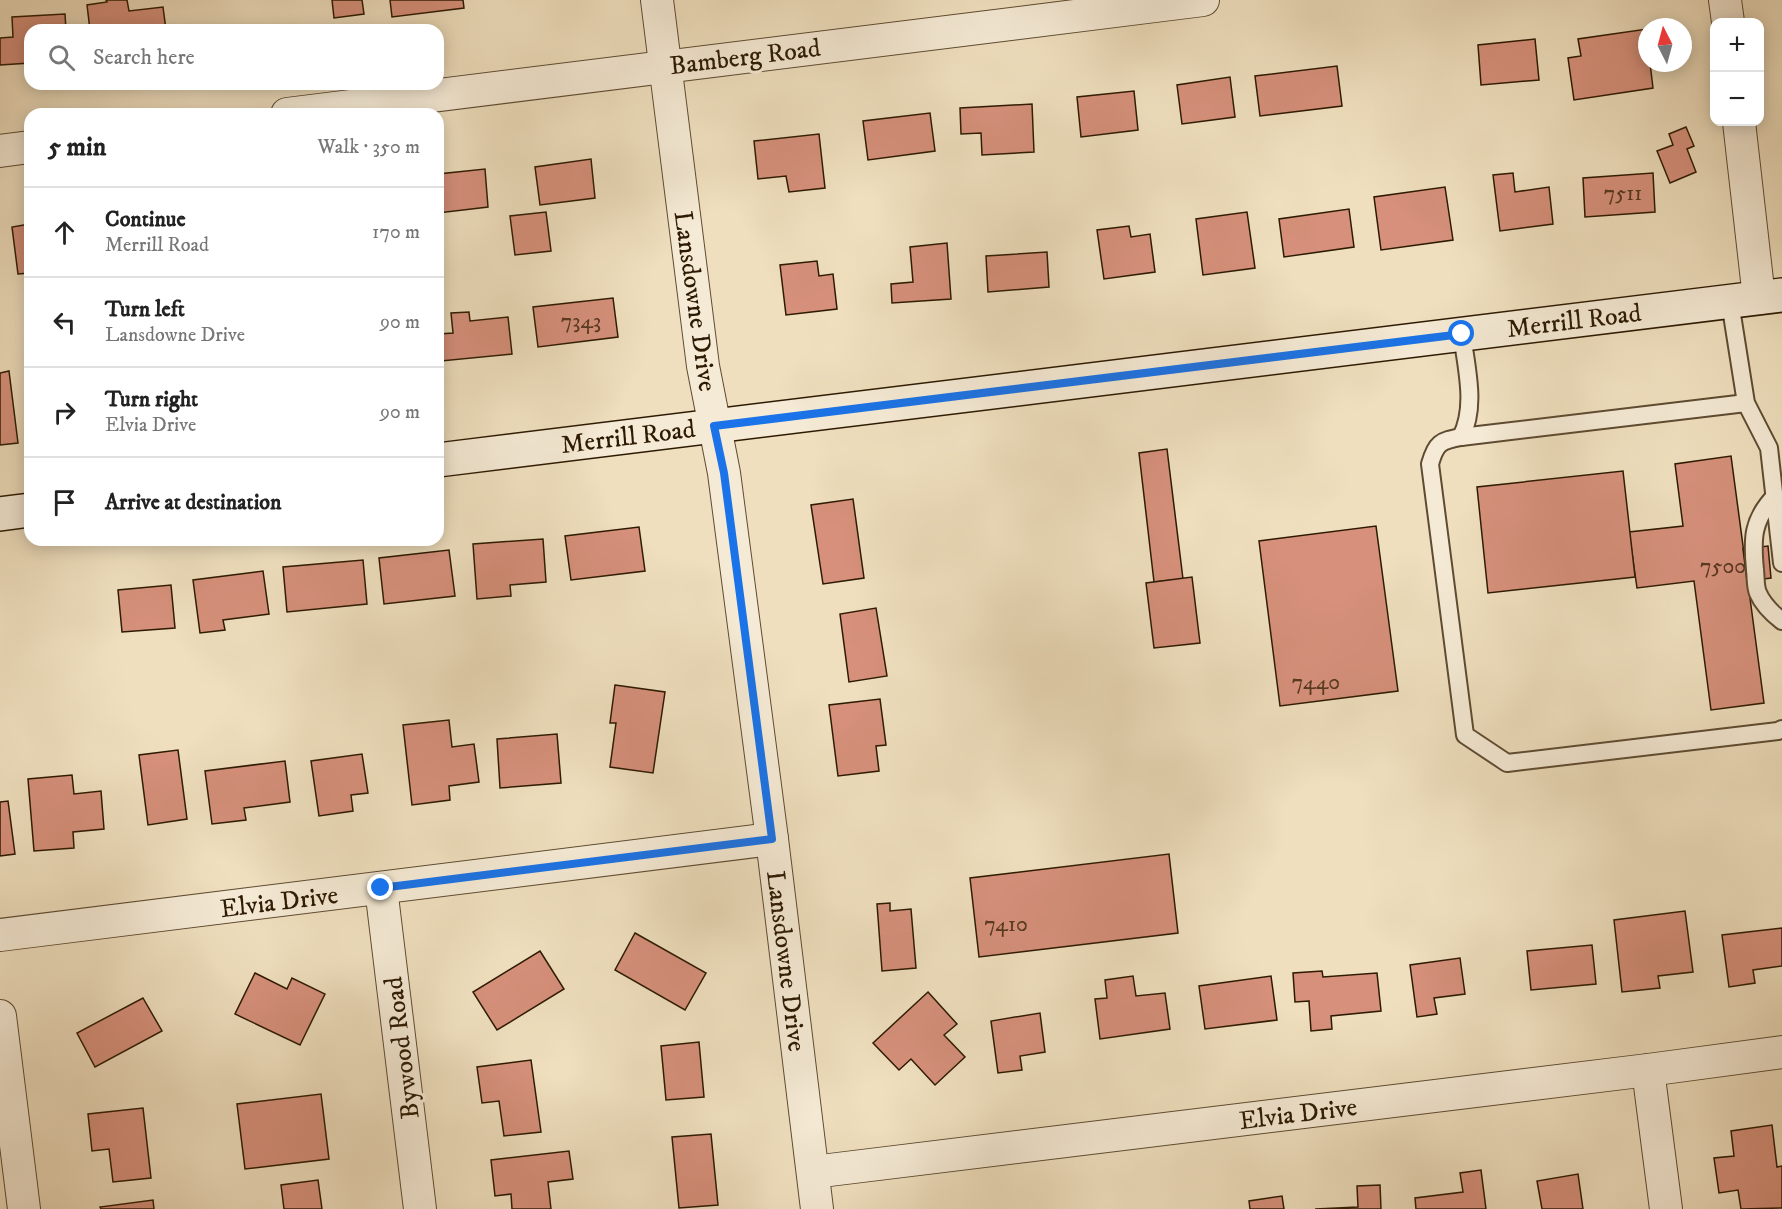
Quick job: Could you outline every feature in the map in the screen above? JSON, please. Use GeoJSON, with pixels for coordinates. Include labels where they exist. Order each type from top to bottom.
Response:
{"type":"FeatureCollection","features":[{"type":"Feature","properties":{"kind":"main road","name":"Merrill Road"},"geometry":{"type":"LineString","coordinates":[[444,459],[1757,298]]}},
{"type":"Feature","properties":{"kind":"main road"},"geometry":{"type":"LineString","coordinates":[[0,514],[24,511]]}},
{"type":"Feature","properties":{"kind":"street","name":"Lansdowne Drive"},"geometry":{"type":"LineString","coordinates":[[657,0],[703,366],[724,473],[817,1209]]}},
{"type":"Feature","properties":{"kind":"street","name":"Bamberg Road"},"geometry":{"type":"LineString","coordinates":[[334,108],[1203,0]]}},
{"type":"Feature","properties":{"kind":"street"},"geometry":{"type":"LineString","coordinates":[[1725,0],[1727,18]]}},
{"type":"Feature","properties":{"kind":"street"},"geometry":{"type":"LineString","coordinates":[[1739,126],[1757,298]]}},
{"type":"Feature","properties":{"kind":"street"},"geometry":{"type":"LineString","coordinates":[[0,151],[24,148]]}},
{"type":"Feature","properties":{"kind":"street","name":"Elvia Drive"},"geometry":{"type":"LineString","coordinates":[[0,935],[772,839]]}},
{"type":"Feature","properties":{"kind":"street","name":"Bywood Road"},"geometry":{"type":"LineString","coordinates":[[381,888],[420,1209]]}},
{"type":"Feature","properties":{"kind":"street"},"geometry":{"type":"LineString","coordinates":[[0,1016],[24,1209]]}},
{"type":"Feature","properties":{"kind":"street","name":"Elvia Drive"},"geometry":{"type":"LineString","coordinates":[[813,1172],[1782,1052]]}},
{"type":"Feature","properties":{"kind":"street"},"geometry":{"type":"LineString","coordinates":[[1648,1070],[1666,1209]]}},
{"type":"Feature","properties":{"kind":"lane"},"geometry":{"type":"LineString","coordinates":[[1757,298],[1746,403],[1769,448],[1782,563]]}},
{"type":"Feature","properties":{"kind":"lane"},"geometry":{"type":"LineString","coordinates":[[1461,437],[1467,426],[1470,411],[1462,334]]}},
{"type":"Feature","properties":{"kind":"lane"},"geometry":{"type":"LineString","coordinates":[[1746,403],[1444,440],[1434,449],[1430,464],[1465,735],[1507,763],[1782,729]]}},
{"type":"Feature","properties":{"kind":"lane"},"geometry":{"type":"LineString","coordinates":[[1775,496],[1763,508],[1752,542],[1758,592],[1770,612],[1782,621]]}},
{"type":"Feature","properties":{"kind":"building"},"geometry":{"type":"Polygon","coordinates":[[[106,0],[127,0],[129,11],[163,7],[165,24],[89,24],[87,5],[107,2],[106,0]]]}},
{"type":"Feature","properties":{"kind":"building"},"geometry":{"type":"Polygon","coordinates":[[[332,0],[362,0],[364,14],[334,18],[332,0]]]}},
{"type":"Feature","properties":{"kind":"building"},"geometry":{"type":"Polygon","coordinates":[[[390,0],[463,0],[464,8],[392,17],[390,0]]]}},
{"type":"Feature","properties":{"kind":"building"},"geometry":{"type":"Polygon","coordinates":[[[65,14],[66,24],[24,24],[24,63],[0,65],[0,38],[13,37],[12,17],[65,14]]]}},
{"type":"Feature","properties":{"kind":"building"},"geometry":{"type":"Polygon","coordinates":[[[1638,30],[1638,72],[1651,72],[1653,88],[1574,100],[1568,58],[1581,56],[1578,39],[1638,30]]]}},
{"type":"Feature","properties":{"kind":"building"},"geometry":{"type":"Polygon","coordinates":[[[1535,39],[1539,80],[1481,85],[1478,45],[1535,39]]]}},
{"type":"Feature","properties":{"kind":"building"},"geometry":{"type":"Polygon","coordinates":[[[1337,66],[1342,106],[1260,116],[1255,76],[1337,66]]]}},
{"type":"Feature","properties":{"kind":"building"},"geometry":{"type":"Polygon","coordinates":[[[1230,77],[1235,117],[1182,124],[1177,85],[1230,77]]]}},
{"type":"Feature","properties":{"kind":"building"},"geometry":{"type":"Polygon","coordinates":[[[1134,91],[1138,130],[1081,137],[1077,97],[1134,91]]]}},
{"type":"Feature","properties":{"kind":"building"},"geometry":{"type":"Polygon","coordinates":[[[1032,104],[1034,152],[982,155],[981,133],[961,134],[960,108],[1032,104]]]}},
{"type":"Feature","properties":{"kind":"building"},"geometry":{"type":"Polygon","coordinates":[[[930,113],[935,151],[868,160],[863,121],[930,113]]]}},
{"type":"Feature","properties":{"kind":"building"},"geometry":{"type":"Polygon","coordinates":[[[1686,127],[1694,146],[1687,149],[1696,172],[1670,183],[1657,151],[1673,145],[1669,134],[1686,127]]]}},
{"type":"Feature","properties":{"kind":"building"},"geometry":{"type":"Polygon","coordinates":[[[819,134],[825,188],[789,192],[786,176],[758,179],[754,141],[819,134]]]}},
{"type":"Feature","properties":{"kind":"building"},"geometry":{"type":"Polygon","coordinates":[[[591,159],[595,198],[540,205],[535,167],[591,159]]]}},
{"type":"Feature","properties":{"kind":"building"},"geometry":{"type":"Polygon","coordinates":[[[485,169],[488,207],[444,212],[444,173],[485,169]]]}},
{"type":"Feature","properties":{"kind":"building"},"geometry":{"type":"Polygon","coordinates":[[[1513,173],[1515,192],[1549,187],[1553,224],[1500,231],[1493,175],[1513,173]]]}},
{"type":"Feature","properties":{"kind":"building"},"geometry":{"type":"Polygon","coordinates":[[[1653,173],[1655,212],[1585,217],[1583,178],[1653,173]]]}},
{"type":"Feature","properties":{"kind":"building"},"geometry":{"type":"Polygon","coordinates":[[[1445,187],[1453,240],[1381,250],[1374,197],[1445,187]]]}},
{"type":"Feature","properties":{"kind":"building"},"geometry":{"type":"Polygon","coordinates":[[[1349,209],[1354,247],[1284,257],[1279,219],[1349,209]]]}},
{"type":"Feature","properties":{"kind":"building"},"geometry":{"type":"Polygon","coordinates":[[[546,212],[551,251],[515,255],[510,216],[546,212]]]}},
{"type":"Feature","properties":{"kind":"building"},"geometry":{"type":"Polygon","coordinates":[[[1247,212],[1255,268],[1203,275],[1196,219],[1247,212]]]}},
{"type":"Feature","properties":{"kind":"building"},"geometry":{"type":"Polygon","coordinates":[[[24,225],[24,274],[18,274],[12,227],[24,225]]]}},
{"type":"Feature","properties":{"kind":"building"},"geometry":{"type":"Polygon","coordinates":[[[1129,226],[1131,237],[1150,234],[1155,272],[1104,279],[1097,230],[1129,226]]]}},
{"type":"Feature","properties":{"kind":"building"},"geometry":{"type":"Polygon","coordinates":[[[947,243],[951,299],[892,303],[891,284],[913,282],[910,247],[947,243]]]}},
{"type":"Feature","properties":{"kind":"building"},"geometry":{"type":"Polygon","coordinates":[[[1047,252],[1049,287],[988,292],[986,256],[1047,252]]]}},
{"type":"Feature","properties":{"kind":"building"},"geometry":{"type":"Polygon","coordinates":[[[817,261],[819,276],[833,274],[837,309],[786,315],[780,265],[817,261]]]}},
{"type":"Feature","properties":{"kind":"building"},"geometry":{"type":"Polygon","coordinates":[[[613,298],[618,337],[538,347],[533,307],[613,298]]]}},
{"type":"Feature","properties":{"kind":"building"},"geometry":{"type":"Polygon","coordinates":[[[469,312],[470,321],[508,317],[512,354],[444,361],[444,334],[453,333],[451,313],[469,312]]]}},
{"type":"Feature","properties":{"kind":"building"},"geometry":{"type":"Polygon","coordinates":[[[9,371],[18,443],[0,445],[0,373],[9,371]]]}},
{"type":"Feature","properties":{"kind":"building"},"geometry":{"type":"Polygon","coordinates":[[[1167,449],[1183,579],[1154,582],[1139,453],[1167,449]]]}},
{"type":"Feature","properties":{"kind":"building"},"geometry":{"type":"Polygon","coordinates":[[[1731,456],[1764,703],[1711,710],[1694,581],[1637,588],[1629,532],[1683,526],[1675,464],[1731,456]]]}},
{"type":"Feature","properties":{"kind":"building"},"geometry":{"type":"Polygon","coordinates":[[[1623,471],[1635,577],[1488,593],[1477,487],[1623,471]]]}},
{"type":"Feature","properties":{"kind":"building"},"geometry":{"type":"Polygon","coordinates":[[[853,499],[864,578],[823,584],[811,505],[853,499]]]}},
{"type":"Feature","properties":{"kind":"building"},"geometry":{"type":"Polygon","coordinates":[[[1376,526],[1398,691],[1280,706],[1259,541],[1376,526]]]}},
{"type":"Feature","properties":{"kind":"building"},"geometry":{"type":"Polygon","coordinates":[[[639,527],[645,571],[571,580],[565,536],[639,527]]]}},
{"type":"Feature","properties":{"kind":"building"},"geometry":{"type":"Polygon","coordinates":[[[543,539],[546,582],[510,585],[511,596],[477,599],[473,544],[543,539]]]}},
{"type":"Feature","properties":{"kind":"building"},"geometry":{"type":"Polygon","coordinates":[[[1768,546],[1771,578],[1747,581],[1743,549],[1768,546]]]}},
{"type":"Feature","properties":{"kind":"building"},"geometry":{"type":"Polygon","coordinates":[[[449,550],[455,596],[384,604],[379,558],[449,550]]]}},
{"type":"Feature","properties":{"kind":"building"},"geometry":{"type":"Polygon","coordinates":[[[363,560],[367,604],[287,612],[283,567],[363,560]]]}},
{"type":"Feature","properties":{"kind":"building"},"geometry":{"type":"Polygon","coordinates":[[[263,571],[269,614],[223,620],[225,630],[200,633],[193,580],[263,571]]]}},
{"type":"Feature","properties":{"kind":"building"},"geometry":{"type":"Polygon","coordinates":[[[1192,577],[1200,643],[1154,648],[1146,583],[1192,577]]]}},
{"type":"Feature","properties":{"kind":"building"},"geometry":{"type":"Polygon","coordinates":[[[171,585],[175,628],[122,632],[118,590],[171,585]]]}},
{"type":"Feature","properties":{"kind":"building"},"geometry":{"type":"Polygon","coordinates":[[[876,608],[887,676],[849,682],[840,614],[876,608]]]}},
{"type":"Feature","properties":{"kind":"building"},"geometry":{"type":"Polygon","coordinates":[[[615,685],[665,692],[653,773],[610,767],[616,723],[610,723],[615,685]]]}},
{"type":"Feature","properties":{"kind":"building"},"geometry":{"type":"Polygon","coordinates":[[[880,699],[886,745],[876,746],[879,771],[838,776],[829,705],[880,699]]]}},
{"type":"Feature","properties":{"kind":"building"},"geometry":{"type":"Polygon","coordinates":[[[449,720],[452,747],[474,744],[479,782],[449,786],[450,800],[412,805],[403,725],[449,720]]]}},
{"type":"Feature","properties":{"kind":"building"},"geometry":{"type":"Polygon","coordinates":[[[557,734],[561,783],[500,788],[497,739],[557,734]]]}},
{"type":"Feature","properties":{"kind":"building"},"geometry":{"type":"Polygon","coordinates":[[[178,750],[187,819],[148,825],[139,755],[178,750]]]}},
{"type":"Feature","properties":{"kind":"building"},"geometry":{"type":"Polygon","coordinates":[[[362,754],[368,793],[351,795],[353,811],[319,816],[311,761],[362,754]]]}},
{"type":"Feature","properties":{"kind":"building"},"geometry":{"type":"Polygon","coordinates":[[[285,761],[290,802],[244,808],[246,820],[212,824],[205,771],[285,761]]]}},
{"type":"Feature","properties":{"kind":"building"},"geometry":{"type":"Polygon","coordinates":[[[72,775],[74,794],[101,791],[104,829],[73,832],[74,848],[34,851],[28,779],[72,775]]]}},
{"type":"Feature","properties":{"kind":"building"},"geometry":{"type":"Polygon","coordinates":[[[8,801],[15,854],[0,856],[0,802],[8,801]]]}},
{"type":"Feature","properties":{"kind":"building"},"geometry":{"type":"Polygon","coordinates":[[[1169,854],[1178,933],[979,957],[970,878],[1169,854]]]}},
{"type":"Feature","properties":{"kind":"building"},"geometry":{"type":"Polygon","coordinates":[[[890,903],[890,911],[911,909],[916,968],[882,971],[877,904],[890,903]]]}},
{"type":"Feature","properties":{"kind":"building"},"geometry":{"type":"Polygon","coordinates":[[[1685,911],[1693,972],[1658,976],[1660,988],[1622,992],[1614,920],[1685,911]]]}},
{"type":"Feature","properties":{"kind":"building"},"geometry":{"type":"Polygon","coordinates":[[[1782,928],[1782,966],[1753,970],[1755,983],[1729,987],[1722,935],[1782,928]]]}},
{"type":"Feature","properties":{"kind":"building"},"geometry":{"type":"Polygon","coordinates":[[[635,933],[706,973],[685,1010],[615,970],[635,933]]]}},
{"type":"Feature","properties":{"kind":"building"},"geometry":{"type":"Polygon","coordinates":[[[1592,945],[1596,984],[1531,990],[1527,951],[1592,945]]]}},
{"type":"Feature","properties":{"kind":"building"},"geometry":{"type":"Polygon","coordinates":[[[540,951],[564,989],[497,1030],[473,992],[540,951]]]}},
{"type":"Feature","properties":{"kind":"building"},"geometry":{"type":"Polygon","coordinates":[[[1460,958],[1465,994],[1434,998],[1437,1014],[1417,1017],[1410,965],[1460,958]]]}},
{"type":"Feature","properties":{"kind":"building"},"geometry":{"type":"Polygon","coordinates":[[[1322,971],[1323,977],[1377,973],[1381,1011],[1331,1016],[1332,1029],[1311,1031],[1309,1001],[1295,1002],[1293,973],[1322,971]]]}},
{"type":"Feature","properties":{"kind":"building"},"geometry":{"type":"Polygon","coordinates":[[[255,973],[287,989],[292,978],[325,994],[300,1045],[235,1014],[255,973]]]}},
{"type":"Feature","properties":{"kind":"building"},"geometry":{"type":"Polygon","coordinates":[[[1133,976],[1136,996],[1165,993],[1170,1029],[1100,1039],[1095,999],[1107,998],[1105,980],[1133,976]]]}},
{"type":"Feature","properties":{"kind":"building"},"geometry":{"type":"Polygon","coordinates":[[[1271,976],[1277,1020],[1205,1029],[1199,986],[1271,976]]]}},
{"type":"Feature","properties":{"kind":"building"},"geometry":{"type":"Polygon","coordinates":[[[928,992],[957,1024],[944,1035],[965,1057],[935,1085],[911,1059],[899,1070],[873,1043],[928,992]]]}},
{"type":"Feature","properties":{"kind":"building"},"geometry":{"type":"Polygon","coordinates":[[[143,998],[162,1031],[95,1067],[77,1033],[143,998]]]}},
{"type":"Feature","properties":{"kind":"building"},"geometry":{"type":"Polygon","coordinates":[[[1040,1013],[1045,1052],[1020,1056],[1022,1070],[998,1073],[991,1021],[1040,1013]]]}},
{"type":"Feature","properties":{"kind":"building"},"geometry":{"type":"Polygon","coordinates":[[[699,1042],[704,1097],[666,1100],[661,1046],[699,1042]]]}},
{"type":"Feature","properties":{"kind":"building"},"geometry":{"type":"Polygon","coordinates":[[[531,1060],[541,1132],[504,1136],[499,1101],[482,1103],[477,1067],[531,1060]]]}},
{"type":"Feature","properties":{"kind":"building"},"geometry":{"type":"Polygon","coordinates":[[[321,1094],[329,1159],[245,1169],[237,1104],[321,1094]]]}},
{"type":"Feature","properties":{"kind":"building"},"geometry":{"type":"Polygon","coordinates":[[[143,1108],[151,1178],[113,1182],[109,1149],[92,1151],[88,1114],[143,1108]]]}},
{"type":"Feature","properties":{"kind":"building"},"geometry":{"type":"Polygon","coordinates":[[[1772,1125],[1777,1167],[1782,1166],[1782,1208],[1741,1209],[1738,1190],[1719,1193],[1714,1158],[1734,1156],[1731,1131],[1772,1125]]]}},
{"type":"Feature","properties":{"kind":"building"},"geometry":{"type":"Polygon","coordinates":[[[711,1134],[718,1205],[679,1208],[672,1137],[711,1134]]]}},
{"type":"Feature","properties":{"kind":"building"},"geometry":{"type":"Polygon","coordinates":[[[569,1151],[573,1179],[548,1182],[551,1209],[512,1209],[511,1194],[495,1196],[491,1160],[569,1151]]]}},
{"type":"Feature","properties":{"kind":"building"},"geometry":{"type":"Polygon","coordinates":[[[1481,1170],[1486,1209],[1416,1209],[1415,1198],[1463,1192],[1460,1173],[1481,1170]]]}},
{"type":"Feature","properties":{"kind":"building"},"geometry":{"type":"Polygon","coordinates":[[[1578,1174],[1583,1209],[1542,1209],[1537,1181],[1578,1174]]]}},
{"type":"Feature","properties":{"kind":"building"},"geometry":{"type":"Polygon","coordinates":[[[318,1180],[322,1209],[284,1209],[281,1185],[318,1180]]]}},
{"type":"Feature","properties":{"kind":"building"},"geometry":{"type":"Polygon","coordinates":[[[1380,1185],[1381,1209],[1315,1209],[1358,1207],[1357,1186],[1380,1185]]]}},
{"type":"Feature","properties":{"kind":"building"},"geometry":{"type":"Polygon","coordinates":[[[1282,1196],[1284,1209],[1250,1209],[1249,1201],[1282,1196]]]}},
{"type":"Feature","properties":{"kind":"building"},"geometry":{"type":"Polygon","coordinates":[[[153,1200],[154,1209],[101,1209],[100,1207],[153,1200]]]}},
{"type":"Feature","properties":{"kind":"route"},"geometry":{"type":"LineString","coordinates":[[381,888],[772,839],[724,473],[714,426],[1462,334]]}}]}
